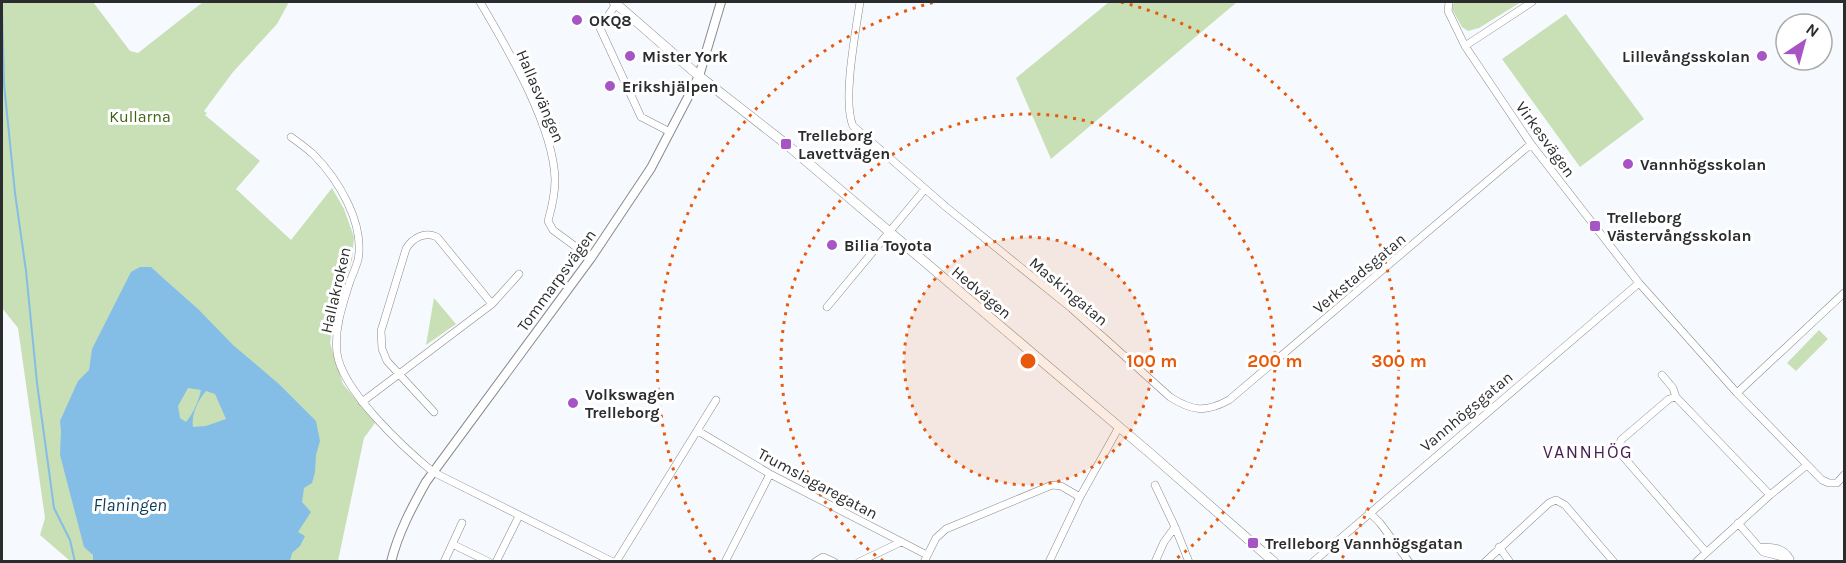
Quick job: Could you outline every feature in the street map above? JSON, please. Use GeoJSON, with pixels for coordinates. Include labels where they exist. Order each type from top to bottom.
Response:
{"type":"FeatureCollection","features":[{"type":"Feature","properties":{"kind":"main road","name":"Hedvägen"},"geometry":{"type":"LineString","coordinates":[[615,3],[699,76],[786,144],[1274,561]]}},
{"type":"Feature","properties":{"kind":"street","name":"Hallasvängen"},"geometry":{"type":"LineString","coordinates":[[480,2],[526,88],[548,140],[555,179],[554,203],[548,221],[553,230],[591,258]]}},
{"type":"Feature","properties":{"kind":"street","name":"Tommarpsvägen"},"geometry":{"type":"LineString","coordinates":[[392,561],[395,545],[426,482],[591,258],[651,168],[699,76],[721,2]]}},
{"type":"Feature","properties":{"kind":"street","name":"Maskingatan"},"geometry":{"type":"LineString","coordinates":[[860,2],[852,59],[849,116],[853,126],[925,189],[1071,308],[1170,398],[1184,406],[1197,409]]}},
{"type":"Feature","properties":{"kind":"street","name":"Virkesvägen"},"geometry":{"type":"LineString","coordinates":[[1449,2],[1448,11],[1465,46],[1531,144],[1639,283],[1737,393],[1822,480],[1837,483],[1845,475]]}},
{"type":"Feature","properties":{"kind":"street"},"geometry":{"type":"LineString","coordinates":[[1465,46],[1532,2]]}},
{"type":"Feature","properties":{"kind":"street"},"geometry":{"type":"LineString","coordinates":[[615,3],[600,28],[641,117],[670,132]]}},
{"type":"Feature","properties":{"kind":"street","name":"Hallakroken"},"geometry":{"type":"LineString","coordinates":[[291,137],[313,154],[337,185],[356,222],[359,240],[358,260],[341,308],[336,333],[340,368],[355,394],[411,453],[434,472],[519,516],[615,561]]}},
{"type":"Feature","properties":{"kind":"street","name":"Verkstadsgatan"},"geometry":{"type":"LineString","coordinates":[[1197,409],[1214,408],[1228,400],[1531,144]]}},
{"type":"Feature","properties":{"kind":"street"},"geometry":{"type":"LineString","coordinates":[[827,307],[925,189]]}},
{"type":"Feature","properties":{"kind":"street"},"geometry":{"type":"LineString","coordinates":[[434,412],[387,361],[382,349],[381,331],[409,242],[430,234],[437,237],[492,304]]}},
{"type":"Feature","properties":{"kind":"street"},"geometry":{"type":"LineString","coordinates":[[362,402],[492,304],[519,274]]}},
{"type":"Feature","properties":{"kind":"street","name":"Vannhögsgatan"},"geometry":{"type":"LineString","coordinates":[[1313,561],[1639,283]]}},
{"type":"Feature","properties":{"kind":"street"},"geometry":{"type":"LineString","coordinates":[[1737,393],[1845,293]]}},
{"type":"Feature","properties":{"kind":"street"},"geometry":{"type":"LineString","coordinates":[[1662,375],[1673,388],[1676,397],[1770,495]]}},
{"type":"Feature","properties":{"kind":"street"},"geometry":{"type":"LineString","coordinates":[[1676,397],[1669,399],[1621,440],[1620,453],[1706,552]]}},
{"type":"Feature","properties":{"kind":"street"},"geometry":{"type":"LineString","coordinates":[[615,561],[716,400]]}},
{"type":"Feature","properties":{"kind":"street"},"geometry":{"type":"LineString","coordinates":[[1049,561],[1080,496],[1119,427]]}},
{"type":"Feature","properties":{"kind":"street","name":"Trumslagaregatan"},"geometry":{"type":"LineString","coordinates":[[699,430],[770,474],[901,542],[926,558]]}},
{"type":"Feature","properties":{"kind":"street"},"geometry":{"type":"LineString","coordinates":[[1696,561],[1807,465]]}},
{"type":"Feature","properties":{"kind":"street"},"geometry":{"type":"LineString","coordinates":[[725,561],[770,474]]}},
{"type":"Feature","properties":{"kind":"street"},"geometry":{"type":"LineString","coordinates":[[926,558],[940,533],[946,529],[1052,485],[1061,486],[1080,496]]}},
{"type":"Feature","properties":{"kind":"street"},"geometry":{"type":"LineString","coordinates":[[1155,485],[1189,561]]}},
{"type":"Feature","properties":{"kind":"street"},"geometry":{"type":"LineString","coordinates":[[1485,561],[1549,503],[1556,500],[1565,505],[1614,561]]}},
{"type":"Feature","properties":{"kind":"street"},"geometry":{"type":"LineString","coordinates":[[1369,512],[1409,561]]}},
{"type":"Feature","properties":{"kind":"street"},"geometry":{"type":"LineString","coordinates":[[496,561],[519,516]]}},
{"type":"Feature","properties":{"kind":"street"},"geometry":{"type":"LineString","coordinates":[[444,561],[462,523]]}},
{"type":"Feature","properties":{"kind":"street"},"geometry":{"type":"LineString","coordinates":[[1738,524],[1759,547],[1778,548],[1788,554],[1791,560]]}},
{"type":"Feature","properties":{"kind":"street"},"geometry":{"type":"LineString","coordinates":[[1155,561],[1164,542],[1175,527]]}},
{"type":"Feature","properties":{"kind":"street"},"geometry":{"type":"LineString","coordinates":[[859,561],[901,542]]}},
{"type":"Feature","properties":{"kind":"street"},"geometry":{"type":"LineString","coordinates":[[452,544],[489,561]]}},
{"type":"Feature","properties":{"kind":"street"},"geometry":{"type":"LineString","coordinates":[[1499,547],[1510,561]]}},
{"type":"Feature","properties":{"kind":"street"},"geometry":{"type":"LineString","coordinates":[[815,561],[823,557],[834,561]]}},
{"type":"Feature","properties":{"kind":"green space","name":"Kullarna"},"geometry":{"type":"Polygon","coordinates":[[[2,2],[93,2],[130,51],[138,53],[203,2],[289,2],[277,24],[233,72],[204,111],[207,113],[205,115],[260,161],[236,189],[291,240],[332,188],[344,209],[354,237],[352,260],[335,311],[330,343],[343,384],[375,423],[364,438],[338,561],[70,561],[40,535],[45,518],[18,328],[2,308],[2,2]]]}},
{"type":"Feature","properties":{"kind":"green space"},"geometry":{"type":"Polygon","coordinates":[[[1109,2],[1237,2],[1051,159],[1016,78],[1109,2]]]}},
{"type":"Feature","properties":{"kind":"green space"},"geometry":{"type":"Polygon","coordinates":[[[1454,2],[1521,2],[1479,28],[1468,31],[1462,27],[1452,9],[1454,2]]]}},
{"type":"Feature","properties":{"kind":"green space"},"geometry":{"type":"Polygon","coordinates":[[[1566,14],[1644,119],[1580,167],[1502,59],[1566,14]]]}},
{"type":"Feature","properties":{"kind":"green space"},"geometry":{"type":"Polygon","coordinates":[[[434,298],[456,324],[426,345],[434,298]]]}},
{"type":"Feature","properties":{"kind":"green space"},"geometry":{"type":"Polygon","coordinates":[[[1819,330],[1828,339],[1796,371],[1787,363],[1819,330]]]}},
{"type":"Feature","properties":{"kind":"water","name":"Flaningen"},"geometry":{"type":"Polygon","coordinates":[[[140,267],[151,267],[316,421],[320,441],[315,472],[312,483],[304,488],[302,502],[311,512],[298,532],[305,536],[300,546],[292,553],[290,561],[93,561],[93,555],[84,547],[60,455],[60,421],[78,381],[89,370],[92,349],[131,272],[140,267]],[[188,388],[178,406],[180,418],[186,422],[201,390],[188,388]],[[206,391],[196,408],[193,427],[206,426],[226,419],[215,394],[206,391]]]}},
{"type":"Feature","properties":{"kind":"waterway"},"geometry":{"type":"LineString","coordinates":[[2,10],[4,84],[37,383],[54,508],[70,540],[75,562]]}},
{"type":"Feature","properties":{"kind":"place","name":"OKQ8"},"geometry":{"type":"Point","coordinates":[577,20]}},
{"type":"Feature","properties":{"kind":"place","name":"Mister York"},"geometry":{"type":"Point","coordinates":[630,56]}},
{"type":"Feature","properties":{"kind":"place","name":"Lillevångsskolan"},"geometry":{"type":"Point","coordinates":[1762,56]}},
{"type":"Feature","properties":{"kind":"place","name":"Erikshjälpen"},"geometry":{"type":"Point","coordinates":[610,86]}},
{"type":"Feature","properties":{"kind":"place","name":"Trelleborg Lavettvägen"},"geometry":{"type":"Point","coordinates":[786,144]}},
{"type":"Feature","properties":{"kind":"place","name":"Vannhögsskolan"},"geometry":{"type":"Point","coordinates":[1628,164]}},
{"type":"Feature","properties":{"kind":"place","name":"Trelleborg Västervångsskolan"},"geometry":{"type":"Point","coordinates":[1595,226]}},
{"type":"Feature","properties":{"kind":"place","name":"Bilia Toyota"},"geometry":{"type":"Point","coordinates":[832,245]}},
{"type":"Feature","properties":{"kind":"place","name":"Volkswagen Trelleborg"},"geometry":{"type":"Point","coordinates":[573,403]}},
{"type":"Feature","properties":{"kind":"place","name":"Trelleborg Vannhögsgatan"},"geometry":{"type":"Point","coordinates":[1253,543]}},
{"type":"Feature","properties":{"kind":"district","name":"VANNHÖG"},"geometry":{"type":"Point","coordinates":[1588,452]}}]}
